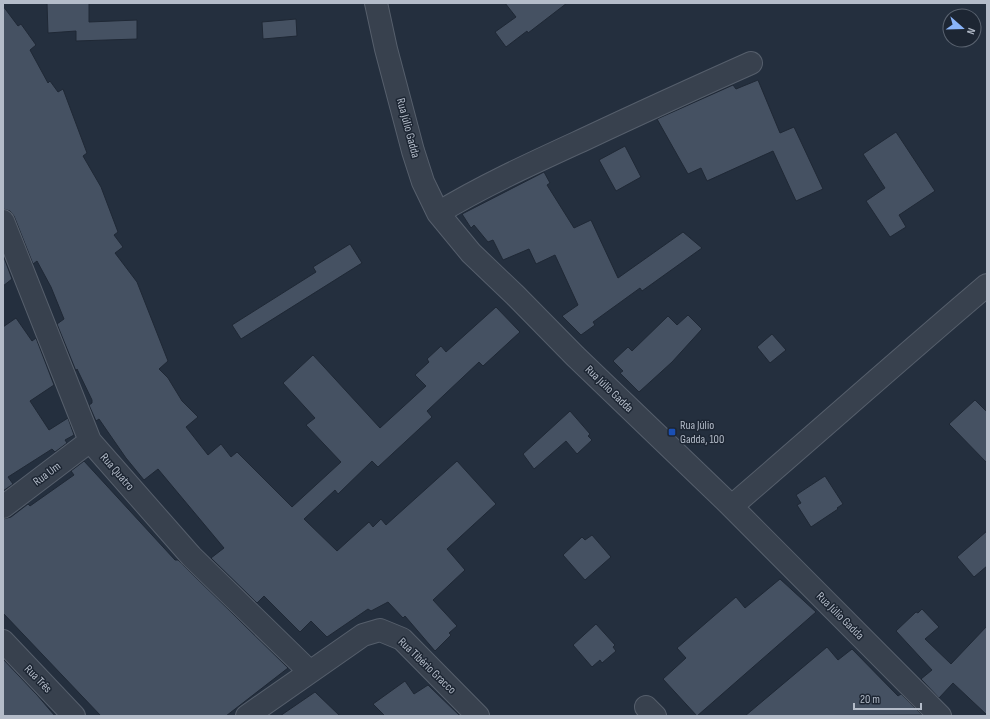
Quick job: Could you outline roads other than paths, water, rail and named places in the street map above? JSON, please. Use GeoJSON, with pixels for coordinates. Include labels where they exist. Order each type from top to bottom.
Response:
{"type":"FeatureCollection","features":[{"type":"Feature","properties":{"kind":"street","name":"Rua Júlio Gadda"},"geometry":{"type":"LineString","coordinates":[[376,3],[386,49],[413,151],[423,182],[438,213],[471,253],[732,506],[940,716]]}},
{"type":"Feature","properties":{"kind":"street"},"geometry":{"type":"LineString","coordinates":[[438,213],[544,158],[751,63]]}},
{"type":"Feature","properties":{"kind":"street","name":"Rua Quatro"},"geometry":{"type":"LineString","coordinates":[[3,221],[90,441],[192,556],[309,672]]}},
{"type":"Feature","properties":{"kind":"street"},"geometry":{"type":"LineString","coordinates":[[732,506],[987,285]]}},
{"type":"Feature","properties":{"kind":"street","name":"Rua Um"},"geometry":{"type":"LineString","coordinates":[[3,507],[90,441]]}},
{"type":"Feature","properties":{"kind":"street","name":"Rua Tibério Gracco"},"geometry":{"type":"LineString","coordinates":[[247,716],[363,635],[380,630],[402,639],[478,716]]}},
{"type":"Feature","properties":{"kind":"street","name":"Rua Três"},"geometry":{"type":"LineString","coordinates":[[3,642],[74,716]]}},
{"type":"Feature","properties":{"kind":"place","name":"Rua Júlio Gadda, 100"},"geometry":{"type":"Point","coordinates":[672,432]}}]}
